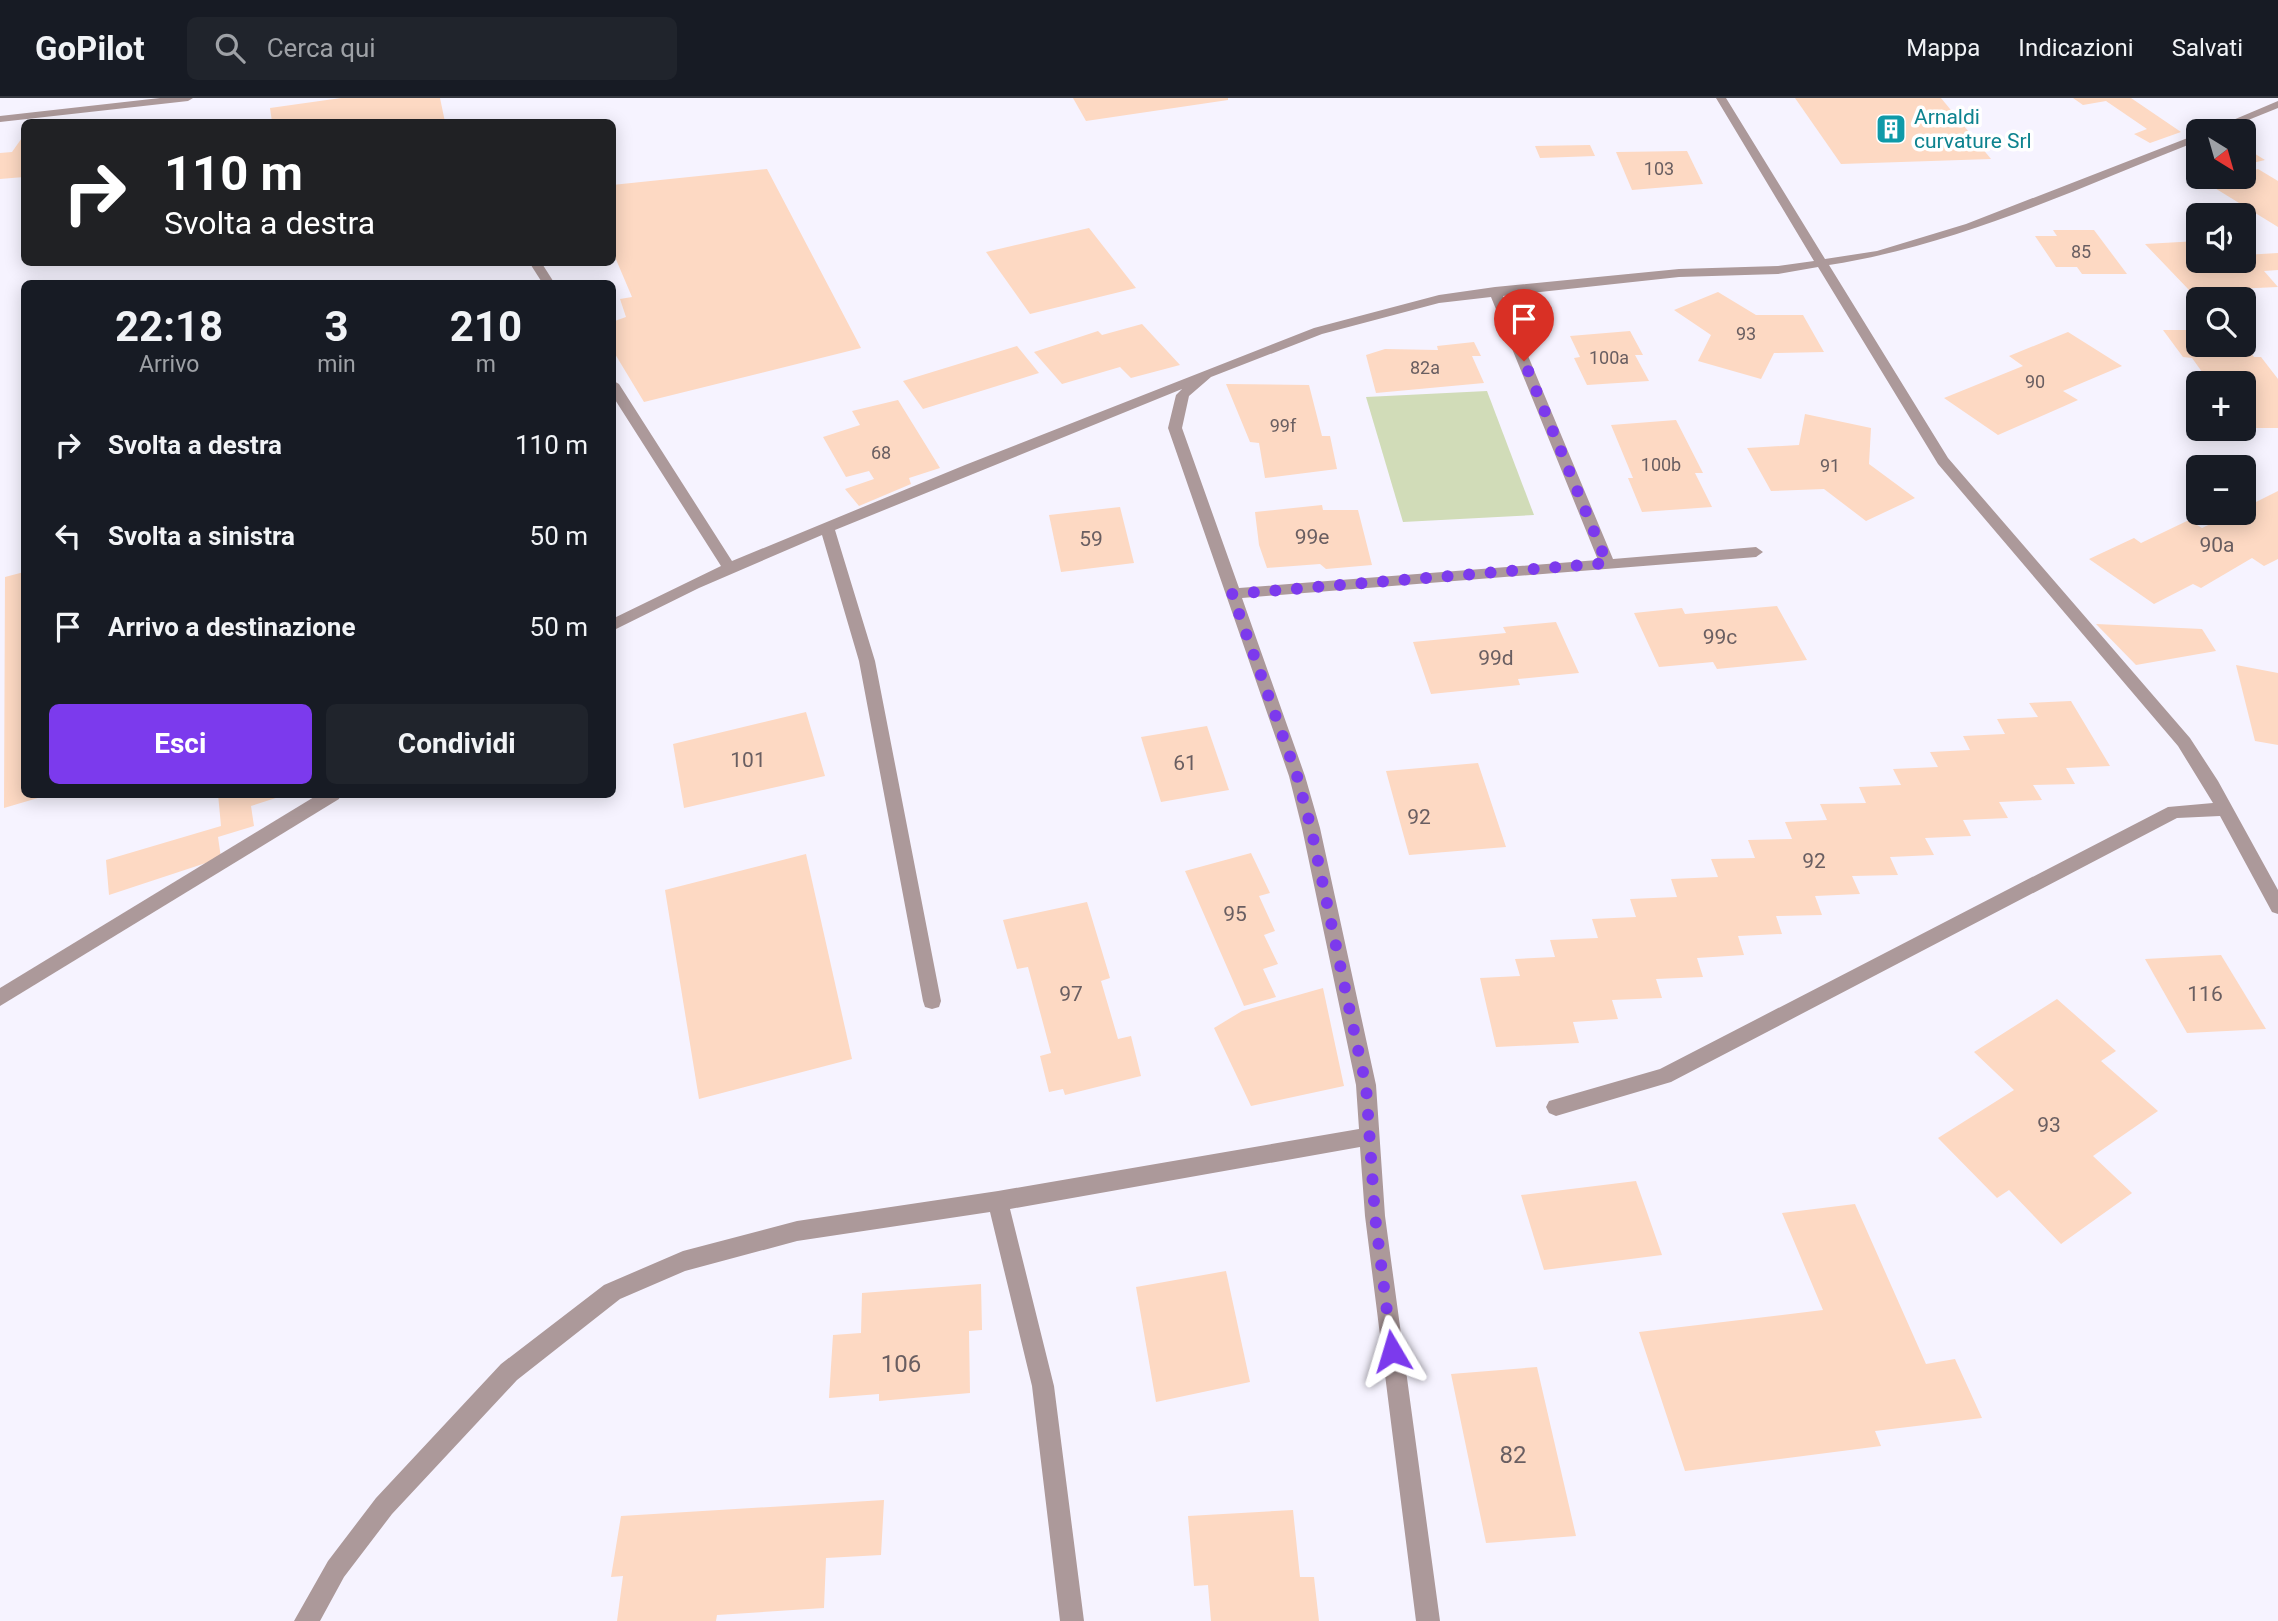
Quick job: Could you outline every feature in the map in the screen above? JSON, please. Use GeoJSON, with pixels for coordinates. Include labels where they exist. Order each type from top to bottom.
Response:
{"type":"FeatureCollection","features":[{"type":"Feature","properties":{"kind":"street"},"geometry":{"type":"LineString","coordinates":[[0,119],[188,98]]}},
{"type":"Feature","properties":{"kind":"street"},"geometry":{"type":"LineString","coordinates":[[1721,98],[1824,262],[1943,461],[2184,742],[2278,907]]}},
{"type":"Feature","properties":{"kind":"street"},"geometry":{"type":"LineString","coordinates":[[2241,119],[2278,104]]}},
{"type":"Feature","properties":{"kind":"street"},"geometry":{"type":"LineString","coordinates":[[616,624],[654,602],[730,568],[992,458],[1318,331],[1439,299],[1495,291],[1679,273],[1778,270],[1879,254],[1970,226],[2186,142]]}},
{"type":"Feature","properties":{"kind":"street"},"geometry":{"type":"LineString","coordinates":[[1495,291],[1607,563]]}},
{"type":"Feature","properties":{"kind":"street"},"geometry":{"type":"LineString","coordinates":[[1206,374],[1183,394],[1175,428],[1297,776],[1311,828],[1366,1085],[1375,1216],[1429,1621]]}},
{"type":"Feature","properties":{"kind":"street"},"geometry":{"type":"LineString","coordinates":[[616,390],[730,568]]}},
{"type":"Feature","properties":{"kind":"street"},"geometry":{"type":"LineString","coordinates":[[827,527],[867,661],[932,1001]]}},
{"type":"Feature","properties":{"kind":"street"},"geometry":{"type":"LineString","coordinates":[[1232,594],[1756,552]]}},
{"type":"Feature","properties":{"kind":"street"},"geometry":{"type":"LineString","coordinates":[[0,998],[326,798]]}},
{"type":"Feature","properties":{"kind":"street"},"geometry":{"type":"LineString","coordinates":[[1556,1107],[1664,1076],[2174,812],[2224,808]]}},
{"type":"Feature","properties":{"kind":"street"},"geometry":{"type":"LineString","coordinates":[[306,1621],[336,1569],[384,1506],[509,1372],[612,1292],[683,1262],[797,1231],[998,1201],[1370,1136]]}},
{"type":"Feature","properties":{"kind":"street"},"geometry":{"type":"LineString","coordinates":[[998,1201],[1043,1386],[1072,1621]]}},
{"type":"Feature","properties":{"kind":"green space"},"geometry":{"type":"Polygon","coordinates":[[[1487,391],[1534,515],[1403,522],[1366,397],[1487,391]]]}},
{"type":"Feature","properties":{"kind":"building"},"geometry":{"type":"Polygon","coordinates":[[[341,98],[440,98],[444,119],[272,119],[270,108],[341,98]]]}},
{"type":"Feature","properties":{"kind":"building"},"geometry":{"type":"Polygon","coordinates":[[[1073,98],[1228,98],[1228,100],[1086,121],[1073,98]]]}},
{"type":"Feature","properties":{"kind":"building","name":"Arnaldi curvature Srl"},"geometry":{"type":"Polygon","coordinates":[[[1795,98],[1941,98],[1991,159],[1841,164],[1795,98]]]}},
{"type":"Feature","properties":{"kind":"building"},"geometry":{"type":"Polygon","coordinates":[[[2073,98],[2131,98],[2181,132],[2150,143],[2134,134],[2147,129],[2106,101],[2083,105],[2073,98]]]}},
{"type":"Feature","properties":{"kind":"building"},"geometry":{"type":"Polygon","coordinates":[[[21,139],[21,177],[0,179],[0,153],[12,152],[21,139]]]}},
{"type":"Feature","properties":{"kind":"building"},"geometry":{"type":"Polygon","coordinates":[[[1590,145],[1595,156],[1540,158],[1535,146],[1590,145]]]}},
{"type":"Feature","properties":{"kind":"building"},"geometry":{"type":"Polygon","coordinates":[[[1687,151],[1703,184],[1632,190],[1616,152],[1687,151]]]}},
{"type":"Feature","properties":{"kind":"building"},"geometry":{"type":"Polygon","coordinates":[[[2256,154],[2265,160],[2256,162],[2256,154]]]}},
{"type":"Feature","properties":{"kind":"building"},"geometry":{"type":"Polygon","coordinates":[[[767,169],[861,348],[644,402],[616,356],[616,321],[626,317],[620,299],[632,297],[616,259],[616,185],[767,169]]]}},
{"type":"Feature","properties":{"kind":"building"},"geometry":{"type":"Polygon","coordinates":[[[2256,170],[2278,181],[2278,227],[2256,213],[2256,203],[2239,203],[2216,189],[2256,189],[2256,170]]]}},
{"type":"Feature","properties":{"kind":"building"},"geometry":{"type":"Polygon","coordinates":[[[1089,228],[1136,288],[1030,314],[986,252],[1089,228]]]}},
{"type":"Feature","properties":{"kind":"building"},"geometry":{"type":"Polygon","coordinates":[[[2053,230],[2094,230],[2127,274],[2082,274],[2077,267],[2056,267],[2035,236],[2057,236],[2053,230]]]}},
{"type":"Feature","properties":{"kind":"building"},"geometry":{"type":"Polygon","coordinates":[[[2186,242],[2186,273],[2256,273],[2256,254],[2278,253],[2278,270],[2264,271],[2278,287],[2186,287],[2145,244],[2186,242]]]}},
{"type":"Feature","properties":{"kind":"building"},"geometry":{"type":"Polygon","coordinates":[[[1718,292],[1756,315],[1803,315],[1824,352],[1774,353],[1761,379],[1698,361],[1711,335],[1674,310],[1718,292]]]}},
{"type":"Feature","properties":{"kind":"building"},"geometry":{"type":"Polygon","coordinates":[[[1142,324],[1180,365],[1131,378],[1120,367],[1062,384],[1034,352],[1098,331],[1102,335],[1142,324]]]}},
{"type":"Feature","properties":{"kind":"building"},"geometry":{"type":"Polygon","coordinates":[[[2163,330],[2186,330],[2186,357],[2261,357],[2278,379],[2278,428],[2256,428],[2256,371],[2201,371],[2192,358],[2183,357],[2163,330]]]}},
{"type":"Feature","properties":{"kind":"building"},"geometry":{"type":"Polygon","coordinates":[[[1630,331],[1643,355],[1635,355],[1649,381],[1587,385],[1574,358],[1580,357],[1570,336],[1630,331]]]}},
{"type":"Feature","properties":{"kind":"building"},"geometry":{"type":"Polygon","coordinates":[[[2068,332],[2122,366],[2063,391],[2078,400],[1998,435],[1944,398],[2023,366],[2009,356],[2068,332]]]}},
{"type":"Feature","properties":{"kind":"building"},"geometry":{"type":"Polygon","coordinates":[[[1474,342],[1481,356],[1472,356],[1484,383],[1376,393],[1366,355],[1385,349],[1438,350],[1437,346],[1474,342]]]}},
{"type":"Feature","properties":{"kind":"building"},"geometry":{"type":"Polygon","coordinates":[[[1017,346],[1039,373],[923,409],[903,381],[1017,346]]]}},
{"type":"Feature","properties":{"kind":"building"},"geometry":{"type":"Polygon","coordinates":[[[1226,384],[1309,385],[1322,436],[1330,436],[1337,469],[1265,478],[1259,443],[1250,442],[1226,384]]]}},
{"type":"Feature","properties":{"kind":"building"},"geometry":{"type":"Polygon","coordinates":[[[898,400],[940,468],[909,478],[911,484],[859,506],[845,489],[874,479],[869,471],[846,477],[823,437],[860,425],[852,411],[898,400]]]}},
{"type":"Feature","properties":{"kind":"building"},"geometry":{"type":"Polygon","coordinates":[[[1805,414],[1871,428],[1869,464],[1915,498],[1866,521],[1824,489],[1771,491],[1747,448],[1799,445],[1805,414]]]}},
{"type":"Feature","properties":{"kind":"building"},"geometry":{"type":"Polygon","coordinates":[[[1676,420],[1703,473],[1695,473],[1712,507],[1642,512],[1628,478],[1633,478],[1611,425],[1676,420]]]}},
{"type":"Feature","properties":{"kind":"building"},"geometry":{"type":"Polygon","coordinates":[[[2278,491],[2278,559],[2264,566],[2252,558],[2201,588],[2193,584],[2154,604],[2089,559],[2134,538],[2141,543],[2186,521],[2186,525],[2202,528],[2208,525],[2256,525],[2256,502],[2278,491]]]}},
{"type":"Feature","properties":{"kind":"building"},"geometry":{"type":"Polygon","coordinates":[[[1322,505],[1323,510],[1358,510],[1372,565],[1326,569],[1320,564],[1267,568],[1259,545],[1255,512],[1322,505]]]}},
{"type":"Feature","properties":{"kind":"building"},"geometry":{"type":"Polygon","coordinates":[[[1120,507],[1134,563],[1061,572],[1049,515],[1120,507]]]}},
{"type":"Feature","properties":{"kind":"building"},"geometry":{"type":"Polygon","coordinates":[[[21,573],[21,798],[38,798],[4,808],[5,577],[21,573]]]}},
{"type":"Feature","properties":{"kind":"building"},"geometry":{"type":"Polygon","coordinates":[[[1777,606],[1807,660],[1717,669],[1713,662],[1659,667],[1634,613],[1682,608],[1685,614],[1777,606]]]}},
{"type":"Feature","properties":{"kind":"building"},"geometry":{"type":"Polygon","coordinates":[[[1556,622],[1579,673],[1518,679],[1520,685],[1431,694],[1413,642],[1506,633],[1503,627],[1556,622]]]}},
{"type":"Feature","properties":{"kind":"building"},"geometry":{"type":"Polygon","coordinates":[[[2096,624],[2202,629],[2216,651],[2136,665],[2096,624]]]}},
{"type":"Feature","properties":{"kind":"building"},"geometry":{"type":"Polygon","coordinates":[[[2236,665],[2278,673],[2278,745],[2255,741],[2236,665]]]}},
{"type":"Feature","properties":{"kind":"building"},"geometry":{"type":"Polygon","coordinates":[[[2071,701],[2110,766],[2066,768],[2075,784],[2033,785],[2042,800],[1999,802],[2008,818],[1963,820],[1971,836],[1925,838],[1934,855],[1890,857],[1898,875],[1852,876],[1860,894],[1815,896],[1822,915],[1776,916],[1782,934],[1738,936],[1744,955],[1697,958],[1703,977],[1656,979],[1662,998],[1612,1000],[1618,1019],[1573,1022],[1579,1043],[1496,1047],[1480,978],[1520,976],[1515,959],[1555,957],[1550,940],[1598,938],[1592,919],[1636,917],[1630,899],[1677,897],[1671,879],[1718,877],[1711,859],[1755,858],[1748,840],[1792,839],[1785,822],[1827,820],[1820,804],[1866,803],[1859,787],[1901,785],[1893,769],[1938,767],[1930,752],[1970,750],[1963,736],[2005,734],[1997,719],[2038,717],[2029,703],[2071,701]]]}},
{"type":"Feature","properties":{"kind":"building"},"geometry":{"type":"Polygon","coordinates":[[[806,712],[825,776],[684,808],[673,744],[806,712]]]}},
{"type":"Feature","properties":{"kind":"building"},"geometry":{"type":"Polygon","coordinates":[[[1207,726],[1229,790],[1161,802],[1141,737],[1207,726]]]}},
{"type":"Feature","properties":{"kind":"building"},"geometry":{"type":"Polygon","coordinates":[[[1478,763],[1506,847],[1409,855],[1386,771],[1478,763]]]}},
{"type":"Feature","properties":{"kind":"building"},"geometry":{"type":"Polygon","coordinates":[[[218,798],[276,798],[251,806],[254,826],[218,837],[221,858],[109,895],[106,860],[221,826],[218,798]]]}},
{"type":"Feature","properties":{"kind":"building"},"geometry":{"type":"Polygon","coordinates":[[[1251,853],[1270,893],[1259,896],[1275,931],[1264,935],[1278,964],[1263,969],[1276,997],[1244,1006],[1185,871],[1251,853]]]}},
{"type":"Feature","properties":{"kind":"building"},"geometry":{"type":"Polygon","coordinates":[[[806,854],[852,1059],[699,1099],[665,890],[806,854]]]}},
{"type":"Feature","properties":{"kind":"building"},"geometry":{"type":"Polygon","coordinates":[[[1087,902],[1110,978],[1101,981],[1118,1039],[1131,1036],[1141,1076],[1065,1095],[1063,1089],[1049,1092],[1040,1056],[1051,1053],[1028,967],[1017,969],[1003,920],[1087,902]]]}},
{"type":"Feature","properties":{"kind":"building"},"geometry":{"type":"Polygon","coordinates":[[[2221,955],[2266,1029],[2187,1033],[2145,959],[2221,955]]]}},
{"type":"Feature","properties":{"kind":"building"},"geometry":{"type":"Polygon","coordinates":[[[1323,988],[1344,1086],[1251,1106],[1214,1028],[1242,1011],[1323,988]]]}},
{"type":"Feature","properties":{"kind":"building"},"geometry":{"type":"Polygon","coordinates":[[[2057,999],[2116,1051],[2101,1061],[2158,1111],[2093,1156],[2132,1193],[2061,1244],[2009,1190],[1997,1198],[1938,1138],[2014,1090],[1974,1052],[2057,999]]]}},
{"type":"Feature","properties":{"kind":"building"},"geometry":{"type":"Polygon","coordinates":[[[1636,1181],[1662,1255],[1544,1270],[1521,1195],[1636,1181]]]}},
{"type":"Feature","properties":{"kind":"building"},"geometry":{"type":"Polygon","coordinates":[[[1855,1204],[1926,1364],[1955,1359],[1982,1418],[1875,1431],[1881,1446],[1685,1471],[1639,1332],[1823,1310],[1782,1213],[1855,1204]]]}},
{"type":"Feature","properties":{"kind":"building"},"geometry":{"type":"Polygon","coordinates":[[[1226,1271],[1250,1382],[1156,1402],[1136,1287],[1226,1271]]]}},
{"type":"Feature","properties":{"kind":"building"},"geometry":{"type":"Polygon","coordinates":[[[981,1284],[982,1330],[969,1331],[970,1393],[879,1401],[879,1394],[829,1398],[833,1335],[861,1333],[862,1293],[981,1284]]]}},
{"type":"Feature","properties":{"kind":"building"},"geometry":{"type":"Polygon","coordinates":[[[1537,1367],[1576,1536],[1486,1543],[1451,1374],[1537,1367]]]}},
{"type":"Feature","properties":{"kind":"building"},"geometry":{"type":"Polygon","coordinates":[[[884,1500],[881,1555],[826,1558],[824,1608],[717,1615],[716,1621],[617,1621],[623,1576],[611,1577],[621,1516],[884,1500]]]}},
{"type":"Feature","properties":{"kind":"building"},"geometry":{"type":"Polygon","coordinates":[[[1293,1510],[1300,1577],[1314,1577],[1319,1621],[1211,1621],[1208,1585],[1194,1586],[1188,1516],[1293,1510]]]}},
{"type":"Feature","properties":{"kind":"place","name":"Arnaldi curvature Srl"},"geometry":{"type":"Point","coordinates":[1891,129]}},
{"type":"Feature","properties":{"kind":"route"},"geometry":{"type":"LineString","coordinates":[[1392,1351],[1375,1216],[1366,1085],[1311,828],[1297,776],[1232,594],[1607,563],[1524,361]]}}]}
